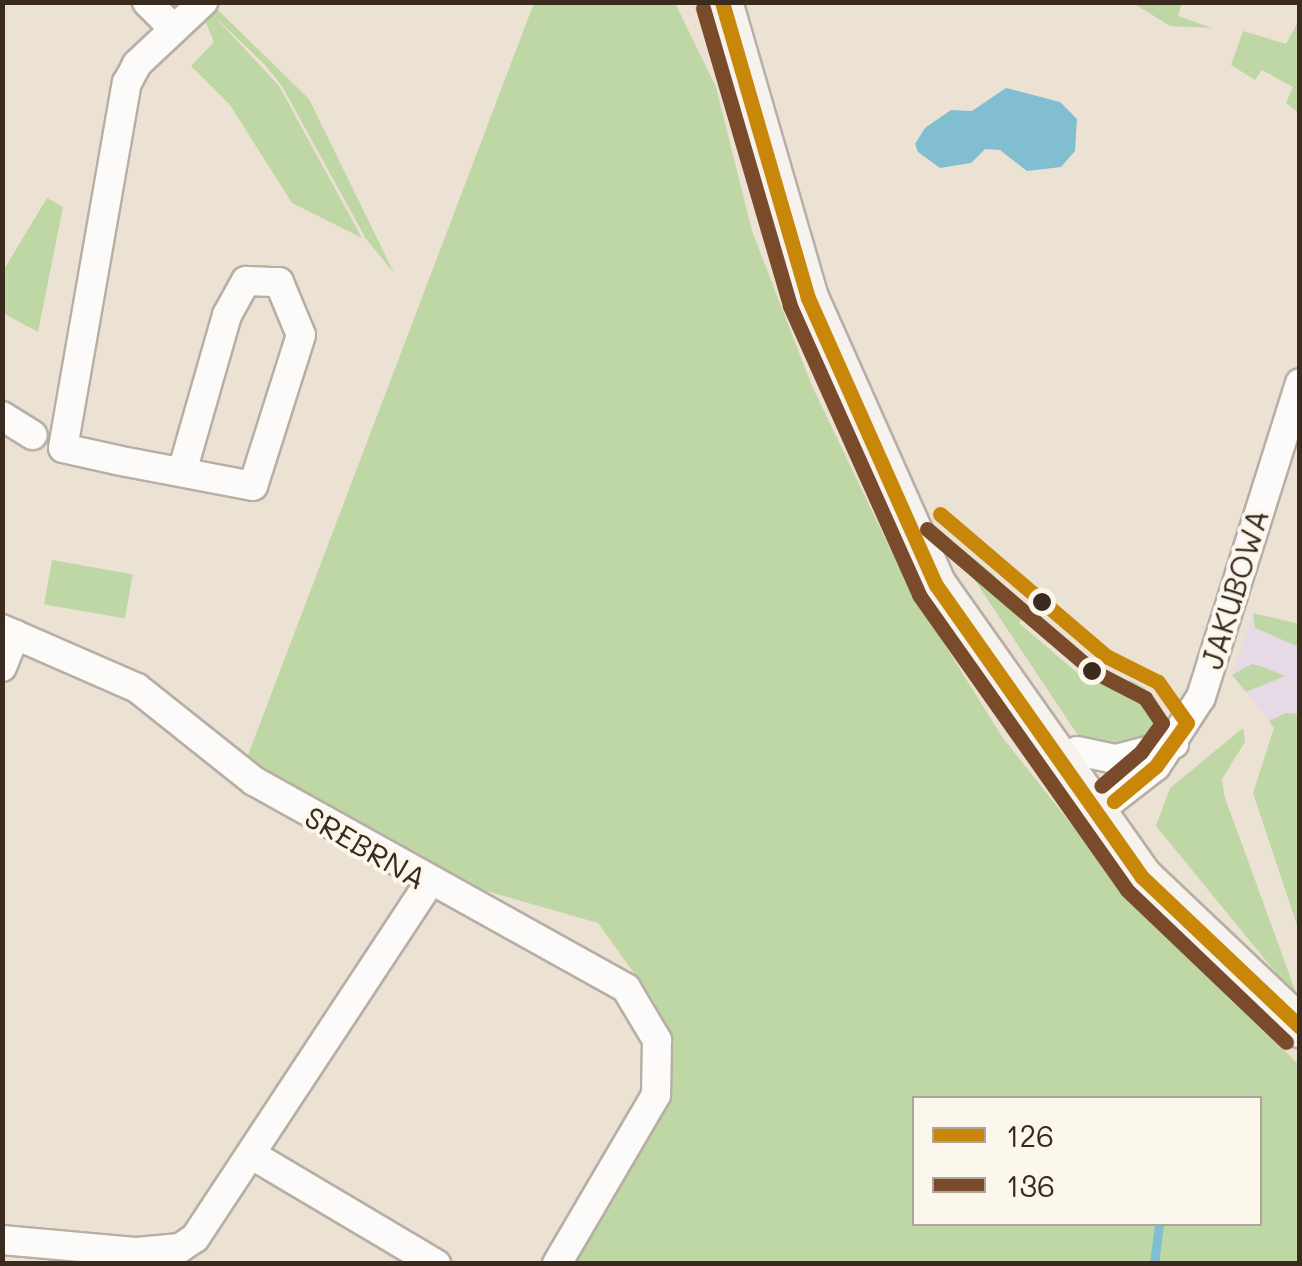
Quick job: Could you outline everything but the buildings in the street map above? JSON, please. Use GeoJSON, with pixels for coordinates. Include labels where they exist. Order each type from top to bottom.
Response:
{"type":"FeatureCollection","features":[{"type":"Feature","properties":{"kind":"street"},"geometry":{"type":"LineString","coordinates":[[147,2],[174,29]]}},
{"type":"Feature","properties":{"kind":"street"},"geometry":{"type":"LineString","coordinates":[[182,472],[227,315],[246,281],[280,282],[301,335],[252,486],[182,472],[63,448],[127,84],[137,64],[203,2]]}},
{"type":"Feature","properties":{"kind":"street"},"geometry":{"type":"LineString","coordinates":[[722,2],[808,298],[936,585],[1104,808],[1300,1026]]}},
{"type":"Feature","properties":{"kind":"street","name":"JAKUBOWA"},"geometry":{"type":"LineString","coordinates":[[1104,808],[1174,744],[1201,697],[1300,383]]}},
{"type":"Feature","properties":{"kind":"street"},"geometry":{"type":"LineString","coordinates":[[2,416],[33,435]]}},
{"type":"Feature","properties":{"kind":"street"},"geometry":{"type":"LineString","coordinates":[[893,490],[1077,751],[1104,808]]}},
{"type":"Feature","properties":{"kind":"street","name":"SREBRNA"},"geometry":{"type":"LineString","coordinates":[[2,667],[8,632],[136,688],[254,781],[429,882],[626,988],[657,1040],[656,1096],[557,1264]]}},
{"type":"Feature","properties":{"kind":"street"},"geometry":{"type":"LineString","coordinates":[[1077,751],[1116,759],[1174,744]]}},
{"type":"Feature","properties":{"kind":"street"},"geometry":{"type":"LineString","coordinates":[[2,1240],[137,1252],[180,1248],[210,1221],[429,882]]}},
{"type":"Feature","properties":{"kind":"street"},"geometry":{"type":"LineString","coordinates":[[254,1156],[436,1264]]}},
{"type":"Feature","properties":{"kind":"shaded area"},"geometry":{"type":"Polygon","coordinates":[[[1253,613],[1299,624],[1299,931],[1253,793],[1274,727],[1232,675],[1253,613]]]}},
{"type":"Feature","properties":{"kind":"green space"},"geometry":{"type":"Polygon","coordinates":[[[534,3],[675,3],[716,87],[752,231],[812,386],[909,588],[1003,738],[1124,891],[1299,1065],[1299,1263],[563,1263],[656,1096],[665,1032],[654,1001],[598,923],[434,876],[251,767],[248,755],[534,3]]]}},
{"type":"Feature","properties":{"kind":"green space"},"geometry":{"type":"Polygon","coordinates":[[[1133,3],[1182,3],[1178,16],[1212,28],[1170,26],[1133,3]]]}},
{"type":"Feature","properties":{"kind":"green space"},"geometry":{"type":"Polygon","coordinates":[[[215,7],[309,99],[394,273],[366,239],[282,86],[214,16],[279,86],[362,238],[292,203],[230,105],[191,66],[214,42],[206,23],[215,7]]]}},
{"type":"Feature","properties":{"kind":"green space"},"geometry":{"type":"Polygon","coordinates":[[[1299,20],[1300,113],[1286,103],[1293,87],[1262,70],[1255,80],[1231,65],[1243,31],[1286,44],[1299,20]]]}},
{"type":"Feature","properties":{"kind":"green space"},"geometry":{"type":"Polygon","coordinates":[[[47,198],[63,207],[38,332],[3,313],[3,271],[47,198]]]}},
{"type":"Feature","properties":{"kind":"green space"},"geometry":{"type":"Polygon","coordinates":[[[944,534],[994,575],[1023,616],[1019,623],[1081,676],[1125,687],[1130,680],[1145,688],[1157,715],[1148,732],[1129,746],[1083,743],[944,534]]]}},
{"type":"Feature","properties":{"kind":"green space"},"geometry":{"type":"Polygon","coordinates":[[[52,560],[133,574],[125,619],[44,604],[52,560]]]}},
{"type":"Feature","properties":{"kind":"green space"},"geometry":{"type":"Polygon","coordinates":[[[1253,613],[1299,624],[1299,647],[1255,628],[1253,613]]]}},
{"type":"Feature","properties":{"kind":"green space"},"geometry":{"type":"Polygon","coordinates":[[[1252,664],[1285,676],[1246,692],[1232,675],[1252,664]]]}},
{"type":"Feature","properties":{"kind":"green space"},"geometry":{"type":"Polygon","coordinates":[[[1286,713],[1299,714],[1299,931],[1253,793],[1274,728],[1269,721],[1286,713]]]}},
{"type":"Feature","properties":{"kind":"green space"},"geometry":{"type":"Polygon","coordinates":[[[1243,728],[1245,742],[1222,779],[1224,795],[1299,1001],[1156,826],[1170,788],[1243,728]]]}},
{"type":"Feature","properties":{"kind":"water"},"geometry":{"type":"Polygon","coordinates":[[[1006,88],[1060,102],[1077,119],[1075,151],[1061,167],[1027,171],[1000,150],[985,149],[971,163],[940,168],[918,152],[915,144],[925,128],[951,110],[972,111],[1006,88]]]}},
{"type":"Feature","properties":{"kind":"waterway"},"geometry":{"type":"LineString","coordinates":[[1154,1264],[1159,1226]]}},
{"type":"Feature","properties":{"kind":"transit line","name":"126"},"geometry":{"type":"LineString","coordinates":[[722,2],[808,298],[936,585],[1142,877],[1300,1027]]}},
{"type":"Feature","properties":{"kind":"transit line","name":"136"},"geometry":{"type":"LineString","coordinates":[[703,8],[790,306],[919,595],[1127,890],[1286,1042]]}},
{"type":"Feature","properties":{"kind":"transit line","name":"126"},"geometry":{"type":"LineString","coordinates":[[940,514],[1106,656],[1158,682],[1187,723],[1156,766],[1114,801]]}},
{"type":"Feature","properties":{"kind":"transit line","name":"136"},"geometry":{"type":"LineString","coordinates":[[927,529],[1093,671],[1145,698],[1162,723],[1141,752],[1101,786]]}}]}
